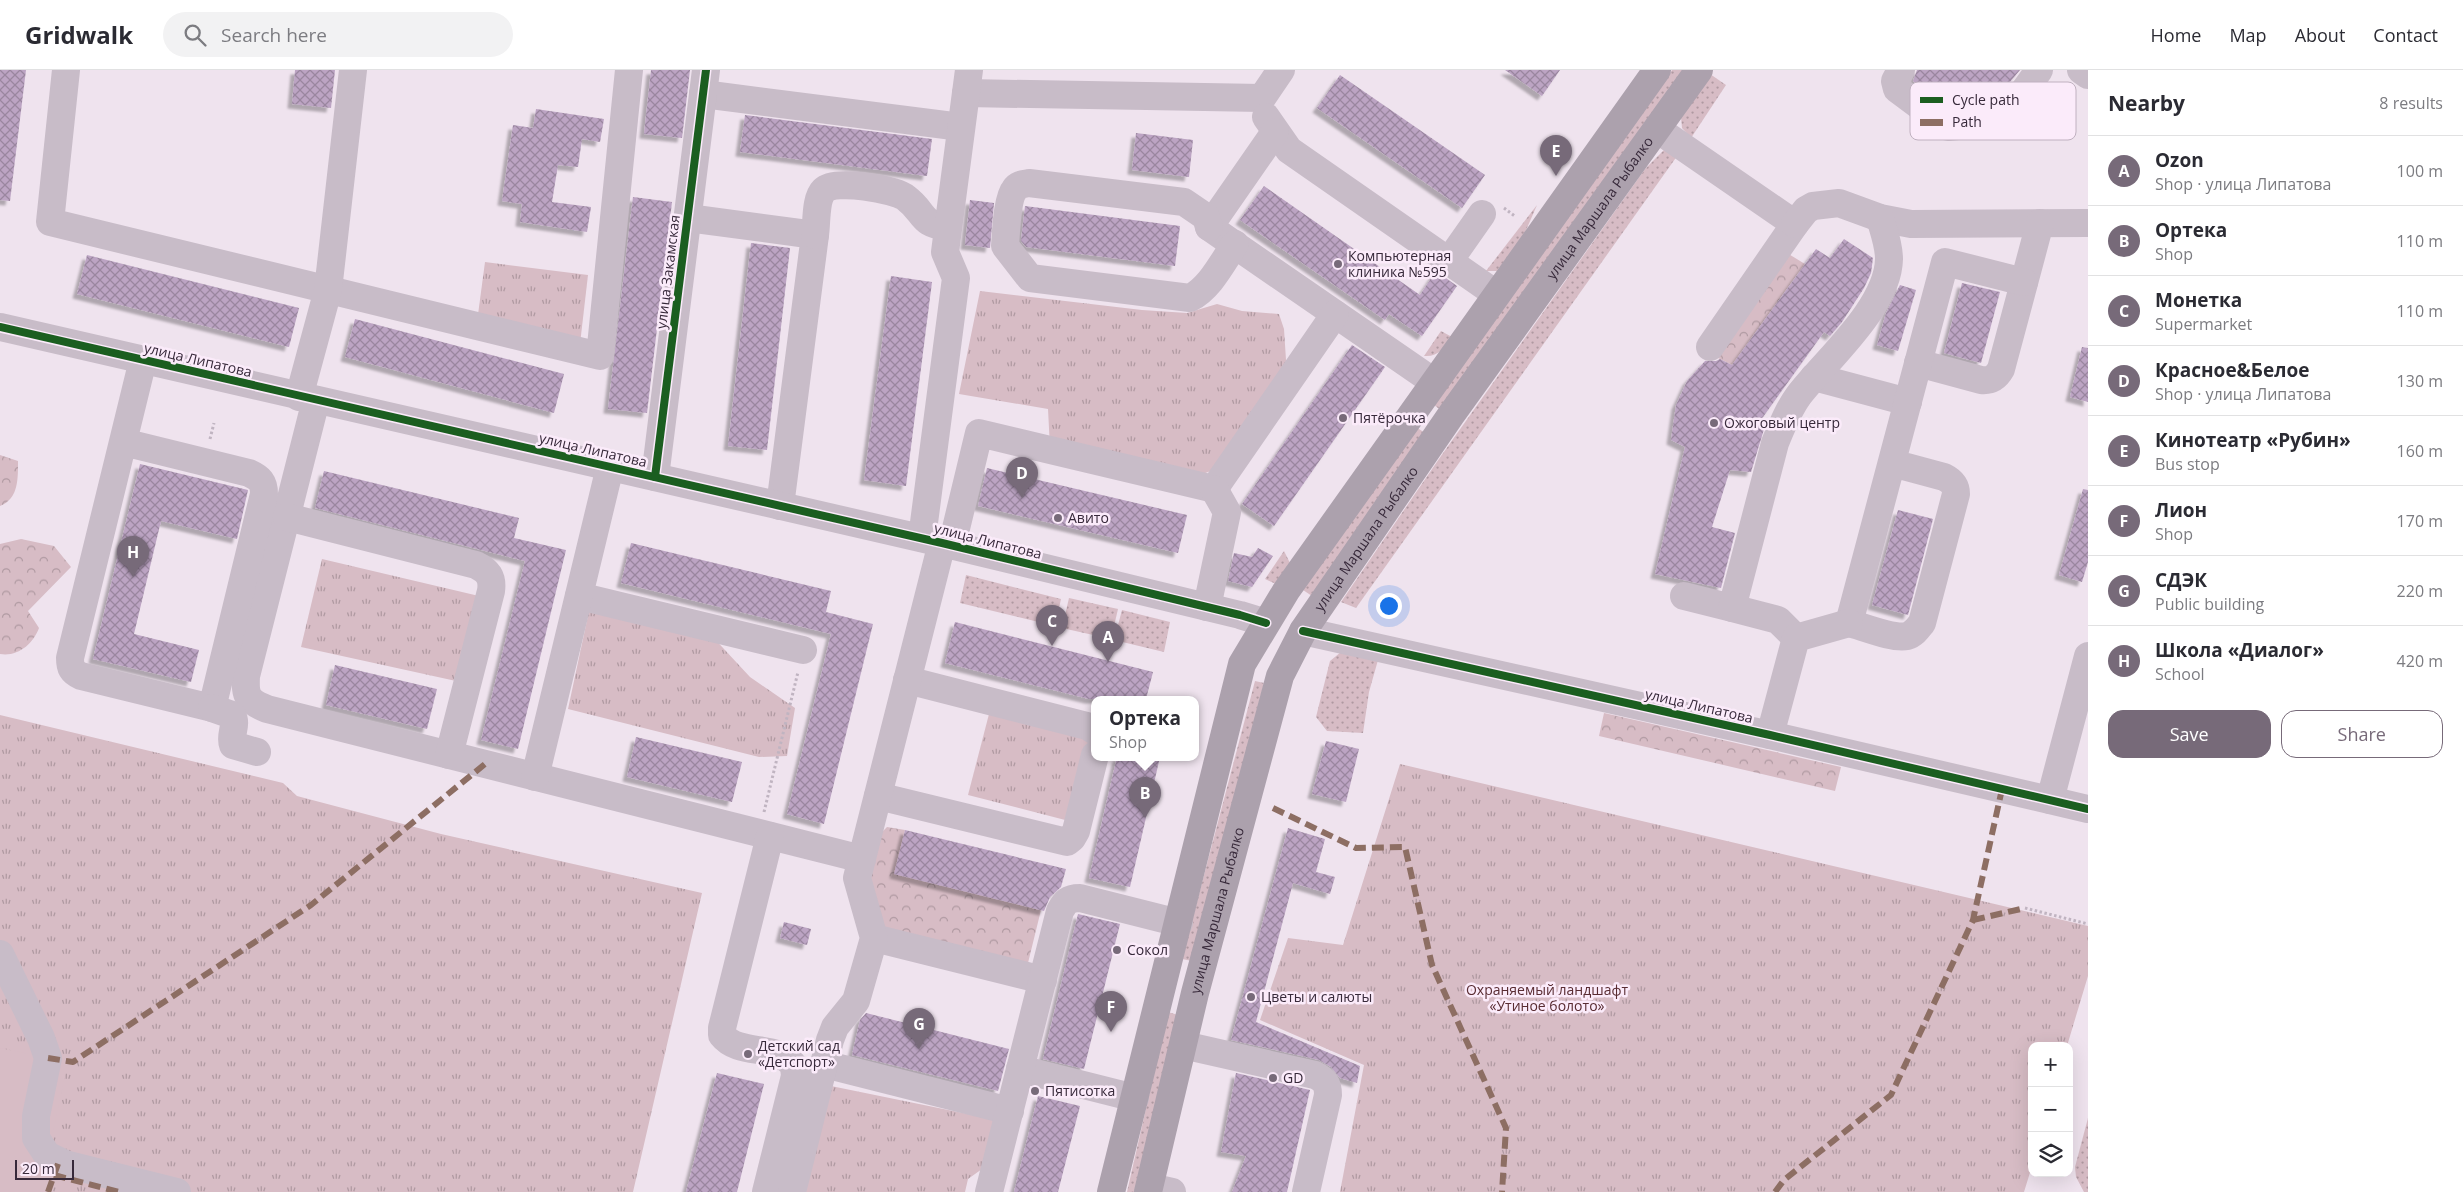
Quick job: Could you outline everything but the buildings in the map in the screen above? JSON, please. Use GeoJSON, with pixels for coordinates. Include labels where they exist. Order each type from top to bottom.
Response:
{"type":"FeatureCollection","features":[{"type":"Feature","properties":{"kind":"main road"},"geometry":{"type":"LineString","coordinates":[[1111,1192],[1242,664],[1292,583],[1657,70]]}},
{"type":"Feature","properties":{"kind":"main road","name":"улица Маршала Рыбалко"},"geometry":{"type":"LineString","coordinates":[[1157,1190],[1183,1045],[1195,993],[1280,676],[1303,631],[1451,415],[1698,70]]}},
{"type":"Feature","properties":{"kind":"main road"},"geometry":{"type":"LineString","coordinates":[[1429,390],[1431,416],[1451,415]]}},
{"type":"Feature","properties":{"kind":"main road","name":"улица Липатова"},"geometry":{"type":"LineString","coordinates":[[1266,623],[1303,631]]}},
{"type":"Feature","properties":{"kind":"main road"},"geometry":{"type":"LineString","coordinates":[[1163,988],[1170,976],[1183,970],[1194,978],[1195,993]]}},
{"type":"Feature","properties":{"kind":"street"},"geometry":{"type":"LineString","coordinates":[[66,70],[50,222],[600,356],[629,70]]}},
{"type":"Feature","properties":{"kind":"street"},"geometry":{"type":"LineString","coordinates":[[353,70],[328,290],[287,517],[246,676],[246,692],[253,704],[862,859]]}},
{"type":"Feature","properties":{"kind":"street"},"geometry":{"type":"LineString","coordinates":[[1281,70],[1262,98],[1266,119],[1288,150],[1496,294]]}},
{"type":"Feature","properties":{"kind":"street"},"geometry":{"type":"LineString","coordinates":[[1901,70],[1895,81],[1897,89],[1910,99]]}},
{"type":"Feature","properties":{"kind":"street"},"geometry":{"type":"LineString","coordinates":[[2031,82],[2039,70]]}},
{"type":"Feature","properties":{"kind":"street"},"geometry":{"type":"LineString","coordinates":[[2081,70],[2088,75]]}},
{"type":"Feature","properties":{"kind":"street"},"geometry":{"type":"LineString","coordinates":[[939,542],[937,423],[956,278],[945,252],[967,81],[1262,98]]}},
{"type":"Feature","properties":{"kind":"street"},"geometry":{"type":"LineString","coordinates":[[705,82],[961,127]]}},
{"type":"Feature","properties":{"kind":"street","name":"улица Закамская"},"geometry":{"type":"LineString","coordinates":[[655,477],[705,82]]}},
{"type":"Feature","properties":{"kind":"street"},"geometry":{"type":"LineString","coordinates":[[1657,129],[1795,224]]}},
{"type":"Feature","properties":{"kind":"street"},"geometry":{"type":"LineString","coordinates":[[1209,227],[1275,132]]}},
{"type":"Feature","properties":{"kind":"street"},"geometry":{"type":"LineString","coordinates":[[1235,244],[1206,286],[1200,293],[1190,298],[1030,278],[1005,246],[1011,197],[1015,189],[1022,184],[1030,183],[1184,202],[1206,217],[1209,227],[1235,244],[1335,314],[1429,390]]}},
{"type":"Feature","properties":{"kind":"street"},"geometry":{"type":"LineString","coordinates":[[780,506],[820,196],[824,190],[837,184],[898,194],[914,205],[929,224],[948,227]]}},
{"type":"Feature","properties":{"kind":"street"},"geometry":{"type":"LineString","coordinates":[[1710,347],[1795,224],[1806,210],[1813,206],[1839,203],[1880,218],[1911,224],[2088,223]]}},
{"type":"Feature","properties":{"kind":"street"},"geometry":{"type":"LineString","coordinates":[[1449,261],[1482,214]]}},
{"type":"Feature","properties":{"kind":"street"},"geometry":{"type":"LineString","coordinates":[[688,218],[816,235]]}},
{"type":"Feature","properties":{"kind":"street"},"geometry":{"type":"LineString","coordinates":[[1732,608],[1775,443],[1785,416],[1814,377],[1862,319],[1875,301],[1884,282],[1889,261],[1888,245],[1880,218]]}},
{"type":"Feature","properties":{"kind":"street"},"geometry":{"type":"LineString","coordinates":[[1918,363],[1981,380],[1989,380],[1997,376],[2001,369],[2040,223]]}},
{"type":"Feature","properties":{"kind":"street"},"geometry":{"type":"LineString","coordinates":[[1849,623],[1945,262],[1936,246],[1936,224]]}},
{"type":"Feature","properties":{"kind":"street"},"geometry":{"type":"LineString","coordinates":[[1945,262],[2024,282]]}},
{"type":"Feature","properties":{"kind":"street"},"geometry":{"type":"LineString","coordinates":[[1214,489],[1335,314]]}},
{"type":"Feature","properties":{"kind":"street","name":"улица Липатова"},"geometry":{"type":"LineString","coordinates":[[0,327],[939,542],[1266,623]]}},
{"type":"Feature","properties":{"kind":"street"},"geometry":{"type":"LineString","coordinates":[[143,360],[70,658],[70,667],[74,673],[81,676],[212,708],[232,715],[235,723],[232,737],[233,745],[257,752]]}},
{"type":"Feature","properties":{"kind":"street"},"geometry":{"type":"LineString","coordinates":[[1814,377],[1908,402]]}},
{"type":"Feature","properties":{"kind":"street"},"geometry":{"type":"LineString","coordinates":[[937,423],[1214,489],[1227,512],[1207,608]]}},
{"type":"Feature","properties":{"kind":"street"},"geometry":{"type":"LineString","coordinates":[[792,1192],[835,1027],[856,1001],[862,986],[874,938],[857,878],[907,680],[939,542],[979,433]]}},
{"type":"Feature","properties":{"kind":"street"},"geometry":{"type":"LineString","coordinates":[[123,442],[249,473],[258,476],[264,484],[264,494],[212,708]]}},
{"type":"Feature","properties":{"kind":"street"},"geometry":{"type":"LineString","coordinates":[[1796,638],[1849,623],[1897,636],[1908,636],[1916,631],[1922,623],[1956,494],[1956,487],[1944,477],[1892,463]]}},
{"type":"Feature","properties":{"kind":"street"},"geometry":{"type":"LineString","coordinates":[[535,777],[610,467]]}},
{"type":"Feature","properties":{"kind":"street"},"geometry":{"type":"LineString","coordinates":[[287,517],[476,565],[490,575],[492,582],[491,591],[449,755]]}},
{"type":"Feature","properties":{"kind":"street"},"geometry":{"type":"LineString","coordinates":[[579,596],[803,650]]}},
{"type":"Feature","properties":{"kind":"street"},"geometry":{"type":"LineString","coordinates":[[1684,596],[1778,620],[1796,638]]}},
{"type":"Feature","properties":{"kind":"street","name":"улица Липатова"},"geometry":{"type":"LineString","coordinates":[[1303,631],[1770,735],[2088,809]]}},
{"type":"Feature","properties":{"kind":"street"},"geometry":{"type":"LineString","coordinates":[[1770,735],[1796,638]]}},
{"type":"Feature","properties":{"kind":"street"},"geometry":{"type":"LineString","coordinates":[[2050,800],[2084,690],[2088,656]]}},
{"type":"Feature","properties":{"kind":"street"},"geometry":{"type":"LineString","coordinates":[[907,680],[1091,728]]}},
{"type":"Feature","properties":{"kind":"street"},"geometry":{"type":"LineString","coordinates":[[878,796],[1067,842],[1076,831],[1094,761]]}},
{"type":"Feature","properties":{"kind":"street"},"geometry":{"type":"LineString","coordinates":[[765,835],[722,1035],[732,1043],[783,1056],[790,1060],[794,1066],[795,1076],[766,1192]]}},
{"type":"Feature","properties":{"kind":"street"},"geometry":{"type":"LineString","coordinates":[[989,1192],[1060,911],[1065,902],[1072,898],[1179,923]]}},
{"type":"Feature","properties":{"kind":"street"},"geometry":{"type":"LineString","coordinates":[[874,938],[1042,980]]}},
{"type":"Feature","properties":{"kind":"street"},"geometry":{"type":"LineString","coordinates":[[0,954],[41,1038],[48,1058],[36,1116],[36,1138],[46,1155],[65,1164],[177,1192]]}},
{"type":"Feature","properties":{"kind":"street"},"geometry":{"type":"LineString","coordinates":[[1183,1045],[1315,1075],[1324,1080],[1328,1086],[1328,1095],[1306,1192]]}},
{"type":"Feature","properties":{"kind":"street"},"geometry":{"type":"LineString","coordinates":[[824,1064],[1010,1110]]}},
{"type":"Feature","properties":{"kind":"street"},"geometry":{"type":"LineString","coordinates":[[1020,1069],[1135,1098]]}},
{"type":"Feature","properties":{"kind":"path"},"geometry":{"type":"LineString","coordinates":[[212,433],[214,423]]}},
{"type":"Feature","properties":{"kind":"path"},"geometry":{"type":"LineString","coordinates":[[765,835],[803,650]]}},
{"type":"Feature","properties":{"kind":"path"},"geometry":{"type":"LineString","coordinates":[[2025,908],[2088,924]]}},
{"type":"Feature","properties":{"kind":"green space"},"geometry":{"type":"Polygon","coordinates":[[[1672,70],[1684,70],[1442,411],[1434,405],[1672,70]]]}},
{"type":"Feature","properties":{"kind":"green space"},"geometry":{"type":"Polygon","coordinates":[[[1710,74],[1726,85],[1691,138],[1682,128],[1681,117],[1710,74]]]}},
{"type":"Feature","properties":{"kind":"green space"},"geometry":{"type":"Polygon","coordinates":[[[1664,150],[1680,152],[1356,608],[1341,602],[1441,456],[1645,169],[1664,150]]]}},
{"type":"Feature","properties":{"kind":"green space"},"geometry":{"type":"Polygon","coordinates":[[[1537,205],[1524,235],[1497,271],[1486,271],[1537,205]]]}},
{"type":"Feature","properties":{"kind":"green space"},"geometry":{"type":"Polygon","coordinates":[[[1787,253],[1805,264],[1732,365],[1712,355],[1787,253]]]}},
{"type":"Feature","properties":{"kind":"green space"},"geometry":{"type":"Polygon","coordinates":[[[485,262],[588,275],[580,344],[477,322],[485,262]]]}},
{"type":"Feature","properties":{"kind":"green space"},"geometry":{"type":"Polygon","coordinates":[[[980,291],[1142,310],[1187,313],[1217,304],[1242,311],[1279,314],[1284,329],[1286,360],[1297,380],[1227,465],[1181,482],[1050,448],[1048,409],[959,394],[980,291]]]}},
{"type":"Feature","properties":{"kind":"green space"},"geometry":{"type":"Polygon","coordinates":[[[1441,331],[1452,337],[1437,353],[1424,356],[1441,331]]]}},
{"type":"Feature","properties":{"kind":"green space"},"geometry":{"type":"Polygon","coordinates":[[[1416,427],[1425,433],[1312,596],[1303,590],[1416,427]]]}},
{"type":"Feature","properties":{"kind":"green space"},"geometry":{"type":"Polygon","coordinates":[[[0,455],[18,461],[18,467],[14,493],[6,503],[0,506],[0,455]]]}},
{"type":"Feature","properties":{"kind":"green space"},"geometry":{"type":"Polygon","coordinates":[[[21,539],[54,546],[71,567],[28,611],[39,628],[29,644],[19,651],[0,654],[0,544],[21,539]]]}},
{"type":"Feature","properties":{"kind":"green space"},"geometry":{"type":"Polygon","coordinates":[[[1284,551],[1290,563],[1276,584],[1265,579],[1284,551]]]}},
{"type":"Feature","properties":{"kind":"green space"},"geometry":{"type":"Polygon","coordinates":[[[322,559],[479,596],[456,681],[301,647],[322,559]]]}},
{"type":"Feature","properties":{"kind":"green space"},"geometry":{"type":"Polygon","coordinates":[[[966,575],[1061,599],[1055,626],[960,603],[966,575]]]}},
{"type":"Feature","properties":{"kind":"green space"},"geometry":{"type":"Polygon","coordinates":[[[1069,598],[1118,609],[1111,639],[1062,628],[1069,598]]]}},
{"type":"Feature","properties":{"kind":"green space"},"geometry":{"type":"Polygon","coordinates":[[[1122,610],[1170,622],[1164,652],[1114,640],[1122,610]]]}},
{"type":"Feature","properties":{"kind":"green space"},"geometry":{"type":"Polygon","coordinates":[[[589,611],[711,635],[750,677],[795,708],[787,756],[759,757],[568,709],[589,611]]]}},
{"type":"Feature","properties":{"kind":"green space"},"geometry":{"type":"Polygon","coordinates":[[[1341,652],[1378,660],[1369,692],[1363,733],[1327,731],[1316,717],[1330,661],[1341,652]]]}},
{"type":"Feature","properties":{"kind":"green space"},"geometry":{"type":"Polygon","coordinates":[[[1255,681],[1264,683],[1192,961],[1182,959],[1255,681]]]}},
{"type":"Feature","properties":{"kind":"green space"},"geometry":{"type":"Polygon","coordinates":[[[1604,713],[1841,767],[1835,791],[1599,736],[1604,713]]]}},
{"type":"Feature","properties":{"kind":"green space"},"geometry":{"type":"Polygon","coordinates":[[[989,714],[1090,739],[1069,821],[968,795],[989,714]]]}},
{"type":"Feature","properties":{"kind":"green space"},"geometry":{"type":"Polygon","coordinates":[[[0,715],[283,783],[297,796],[441,834],[702,893],[633,1192],[0,1192],[0,715]]]}},
{"type":"Feature","properties":{"kind":"green space","name":"Охраняемый ландшафт «Утиное болото»"},"geometry":{"type":"Polygon","coordinates":[[[1400,764],[2088,926],[2088,976],[2068,1042],[2028,1042],[2029,1177],[2024,1192],[1340,1192],[1364,1065],[1260,1020],[1288,938],[1343,945],[1400,764]]]}},
{"type":"Feature","properties":{"kind":"green space"},"geometry":{"type":"Polygon","coordinates":[[[887,827],[905,830],[895,874],[1041,910],[1027,967],[886,934],[870,877],[878,836],[887,827]]]}},
{"type":"Feature","properties":{"kind":"green space"},"geometry":{"type":"Polygon","coordinates":[[[1168,1012],[1178,1015],[1137,1192],[1127,1192],[1168,1012]]]}},
{"type":"Feature","properties":{"kind":"green space"},"geometry":{"type":"Polygon","coordinates":[[[0,1048],[68,1062],[40,1192],[0,1192],[0,1048]]]}},
{"type":"Feature","properties":{"kind":"green space"},"geometry":{"type":"Polygon","coordinates":[[[831,1086],[1007,1122],[996,1159],[968,1179],[965,1192],[804,1192],[831,1086]]]}},
{"type":"Feature","properties":{"kind":"green space"},"geometry":{"type":"Polygon","coordinates":[[[2088,1118],[2088,1192],[2084,1192],[2076,1177],[2075,1167],[2088,1118]]]}},
{"type":"Feature","properties":{"kind":"marked path"},"geometry":{"type":"LineString","coordinates":[[48,1058],[73,1062],[311,905],[485,764]]}},
{"type":"Feature","properties":{"kind":"marked path"},"geometry":{"type":"LineString","coordinates":[[1775,1192],[1784,1180],[1891,1095],[1973,920],[2002,789]]}},
{"type":"Feature","properties":{"kind":"marked path"},"geometry":{"type":"LineString","coordinates":[[1273,808],[1356,848],[1405,847],[1432,965],[1506,1128],[1502,1192]]}},
{"type":"Feature","properties":{"kind":"marked path"},"geometry":{"type":"LineString","coordinates":[[1973,920],[2025,908]]}},
{"type":"Feature","properties":{"kind":"marked path"},"geometry":{"type":"LineString","coordinates":[[48,1192],[59,1161]]}},
{"type":"Feature","properties":{"kind":"marked path"},"geometry":{"type":"LineString","coordinates":[[54,1175],[119,1192]]}},
{"type":"Feature","properties":{"kind":"cycle path"},"geometry":{"type":"LineString","coordinates":[[655,477],[706,70]]}},
{"type":"Feature","properties":{"kind":"cycle path"},"geometry":{"type":"LineString","coordinates":[[0,327],[942,543],[1240,615],[1266,623]]}},
{"type":"Feature","properties":{"kind":"cycle path"},"geometry":{"type":"LineString","coordinates":[[1303,631],[1770,735],[2088,809]]}},
{"type":"Feature","properties":{"kind":"place","name":"Кинотеатр «Рубин»"},"geometry":{"type":"Point","coordinates":[1556,176]}},
{"type":"Feature","properties":{"kind":"place","name":"Компьютерная клиника №595"},"geometry":{"type":"Point","coordinates":[1338,264]}},
{"type":"Feature","properties":{"kind":"place","name":"Пятёрочка"},"geometry":{"type":"Point","coordinates":[1343,418]}},
{"type":"Feature","properties":{"kind":"place","name":"Ожоговый центр"},"geometry":{"type":"Point","coordinates":[1714,423]}},
{"type":"Feature","properties":{"kind":"place","name":"Красное&Белое"},"geometry":{"type":"Point","coordinates":[1022,498]}},
{"type":"Feature","properties":{"kind":"place","name":"Авито"},"geometry":{"type":"Point","coordinates":[1058,518]}},
{"type":"Feature","properties":{"kind":"place","name":"Школа «Диалог»"},"geometry":{"type":"Point","coordinates":[133,577]}},
{"type":"Feature","properties":{"kind":"place","name":"Монетка"},"geometry":{"type":"Point","coordinates":[1052,646]}},
{"type":"Feature","properties":{"kind":"place","name":"Ozon"},"geometry":{"type":"Point","coordinates":[1108,662]}},
{"type":"Feature","properties":{"kind":"place","name":"Ортека"},"geometry":{"type":"Point","coordinates":[1145,818]}},
{"type":"Feature","properties":{"kind":"place","name":"Сокол"},"geometry":{"type":"Point","coordinates":[1117,950]}},
{"type":"Feature","properties":{"kind":"place","name":"Цветы и салюты"},"geometry":{"type":"Point","coordinates":[1251,997]}},
{"type":"Feature","properties":{"kind":"place","name":"Лион"},"geometry":{"type":"Point","coordinates":[1111,1032]}},
{"type":"Feature","properties":{"kind":"place","name":"СДЭК"},"geometry":{"type":"Point","coordinates":[919,1049]}},
{"type":"Feature","properties":{"kind":"place","name":"Детский сад «Детспорт»"},"geometry":{"type":"Point","coordinates":[748,1054]}},
{"type":"Feature","properties":{"kind":"place","name":"GD"},"geometry":{"type":"Point","coordinates":[1273,1078]}},
{"type":"Feature","properties":{"kind":"place","name":"Пятисотка"},"geometry":{"type":"Point","coordinates":[1035,1091]}}]}
